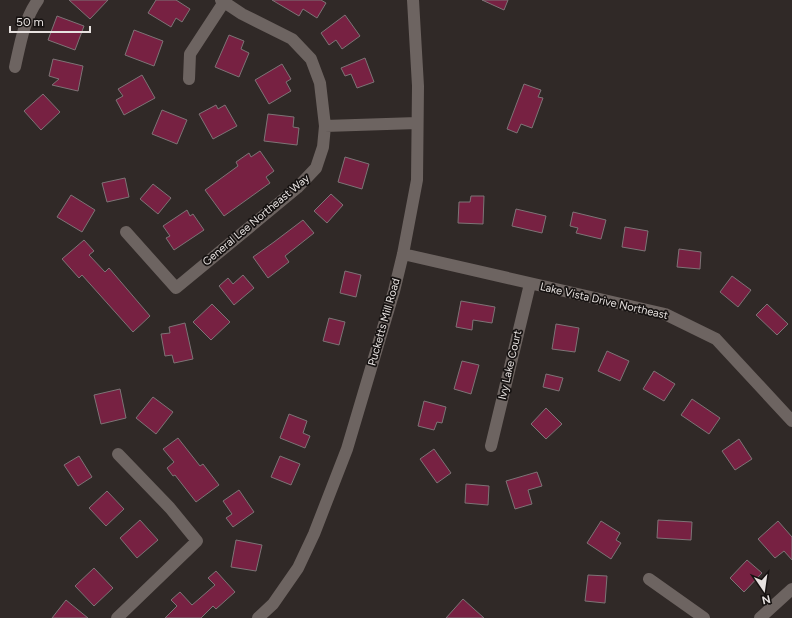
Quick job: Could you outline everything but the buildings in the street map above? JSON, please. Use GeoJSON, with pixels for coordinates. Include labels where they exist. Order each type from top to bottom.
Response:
{"type":"FeatureCollection","features":[{"type":"Feature","properties":{"kind":"street"},"geometry":{"type":"LineString","coordinates":[[15,67],[23,32],[38,0]]}},
{"type":"Feature","properties":{"kind":"street","name":"Pucketts Mill Road"},"geometry":{"type":"LineString","coordinates":[[258,618],[273,604],[298,568],[314,534],[347,449],[394,291],[403,254],[417,180],[418,86],[413,0]]}},
{"type":"Feature","properties":{"kind":"street"},"geometry":{"type":"LineString","coordinates":[[188,79],[190,54],[223,1]]}},
{"type":"Feature","properties":{"kind":"street","name":"General Lee Northeast Way"},"geometry":{"type":"LineString","coordinates":[[126,232],[176,288],[298,188],[316,168],[323,147],[325,126],[320,83],[311,59],[292,40],[242,14],[223,1]]}},
{"type":"Feature","properties":{"kind":"street"},"geometry":{"type":"LineString","coordinates":[[325,126],[417,123]]}},
{"type":"Feature","properties":{"kind":"street","name":"Lake Vista Drive Northeast"},"geometry":{"type":"LineString","coordinates":[[403,254],[665,314],[716,339],[792,421]]}},
{"type":"Feature","properties":{"kind":"street","name":"Ivy Lake Court"},"geometry":{"type":"LineString","coordinates":[[491,446],[530,284]]}},
{"type":"Feature","properties":{"kind":"street"},"geometry":{"type":"LineString","coordinates":[[117,618],[197,541],[170,508],[118,454]]}},
{"type":"Feature","properties":{"kind":"street"},"geometry":{"type":"LineString","coordinates":[[649,579],[704,618]]}},
{"type":"Feature","properties":{"kind":"street"},"geometry":{"type":"LineString","coordinates":[[760,618],[792,589]]}}]}
